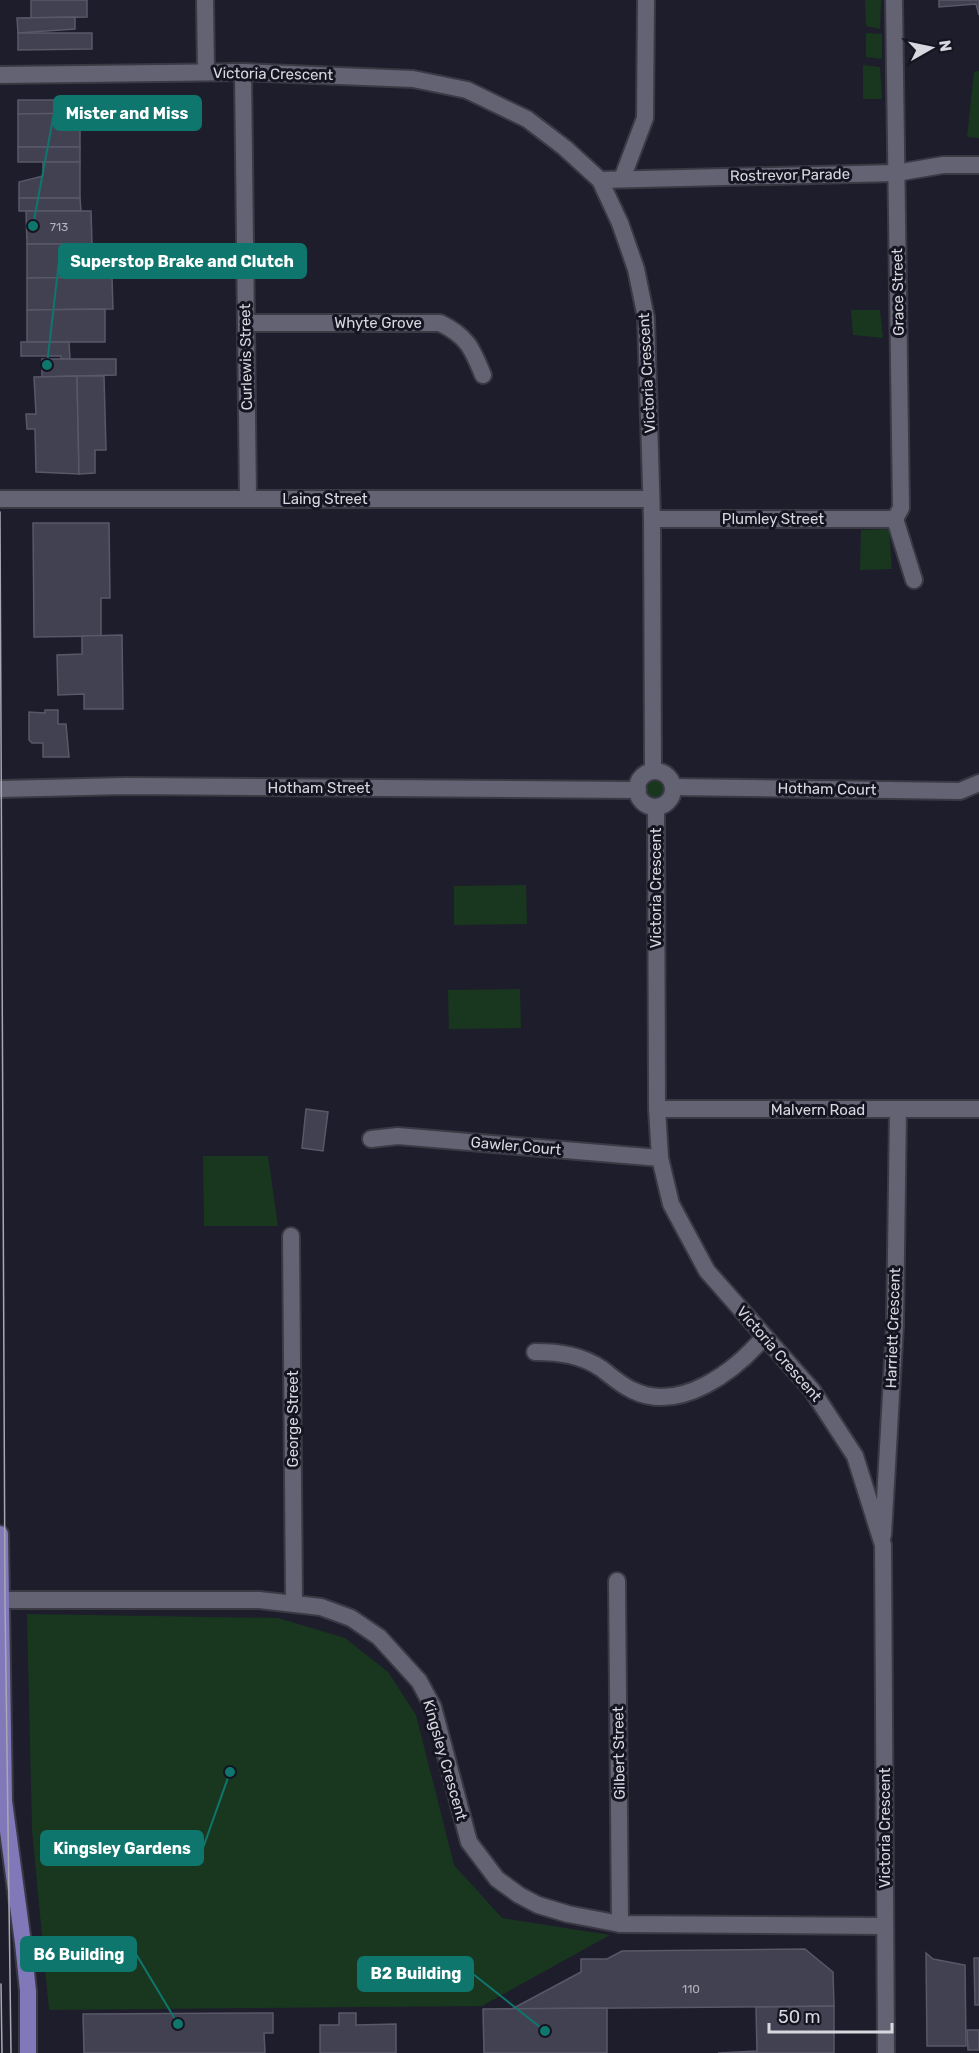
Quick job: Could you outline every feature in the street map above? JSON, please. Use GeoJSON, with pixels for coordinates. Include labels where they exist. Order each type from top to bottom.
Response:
{"type":"FeatureCollection","features":[{"type":"Feature","properties":{"kind":"main road"},"geometry":{"type":"LineString","coordinates":[[0,1534],[4,1801],[0,1850]]}},
{"type":"Feature","properties":{"kind":"main road"},"geometry":{"type":"LineString","coordinates":[[4,1801],[28,1991],[28,2053]]}},
{"type":"Feature","properties":{"kind":"street"},"geometry":{"type":"LineString","coordinates":[[205,0],[206,72]]}},
{"type":"Feature","properties":{"kind":"street"},"geometry":{"type":"LineString","coordinates":[[622,179],[645,118],[646,0]]}},
{"type":"Feature","properties":{"kind":"street","name":"Grace Street"},"geometry":{"type":"LineString","coordinates":[[894,0],[901,508],[895,519],[914,580]]}},
{"type":"Feature","properties":{"kind":"street","name":"Victoria Crescent"},"geometry":{"type":"LineString","coordinates":[[0,75],[243,72],[412,79],[467,90],[527,119],[565,148],[600,180],[620,223],[633,260],[646,318],[652,519],[653,771]]}},
{"type":"Feature","properties":{"kind":"street","name":"Curlewis Street"},"geometry":{"type":"LineString","coordinates":[[243,72],[248,499]]}},
{"type":"Feature","properties":{"kind":"street","name":"Rostrevor Parade"},"geometry":{"type":"LineString","coordinates":[[600,180],[896,173],[943,165],[979,165]]}},
{"type":"Feature","properties":{"kind":"street","name":"Whyte Grove"},"geometry":{"type":"LineString","coordinates":[[246,323],[440,323],[458,332],[472,348],[483,375]]}},
{"type":"Feature","properties":{"kind":"street","name":"Laing Street"},"geometry":{"type":"LineString","coordinates":[[0,499],[651,498]]}},
{"type":"Feature","properties":{"kind":"street","name":"Plumley Street"},"geometry":{"type":"LineString","coordinates":[[652,519],[895,519]]}},
{"type":"Feature","properties":{"kind":"street"},"geometry":{"type":"LineString","coordinates":[[653,771],[666,775],[673,787],[669,801],[656,807],[643,802],[638,790],[642,777],[653,771]]}},
{"type":"Feature","properties":{"kind":"street","name":"Hotham Court"},"geometry":{"type":"LineString","coordinates":[[673,787],[960,791],[979,783]]}},
{"type":"Feature","properties":{"kind":"street","name":"Hotham Street"},"geometry":{"type":"LineString","coordinates":[[0,789],[136,786],[638,790]]}},
{"type":"Feature","properties":{"kind":"street","name":"Victoria Crescent"},"geometry":{"type":"LineString","coordinates":[[656,807],[657,1109],[660,1158],[671,1204],[707,1271],[812,1390],[855,1456],[883,1545],[886,2053]]}},
{"type":"Feature","properties":{"kind":"street","name":"Malvern Road"},"geometry":{"type":"LineString","coordinates":[[657,1109],[979,1109]]}},
{"type":"Feature","properties":{"kind":"street","name":"Harriett Crescent"},"geometry":{"type":"LineString","coordinates":[[883,1545],[895,1325],[897,1110]]}},
{"type":"Feature","properties":{"kind":"street","name":"Gawler Court"},"geometry":{"type":"LineString","coordinates":[[371,1139],[398,1136],[660,1158]]}},
{"type":"Feature","properties":{"kind":"street","name":"George Street"},"geometry":{"type":"LineString","coordinates":[[291,1236],[294,1602]]}},
{"type":"Feature","properties":{"kind":"street"},"geometry":{"type":"LineString","coordinates":[[536,1352],[554,1352],[582,1358],[641,1394],[674,1395],[710,1382],[737,1366],[764,1337]]}},
{"type":"Feature","properties":{"kind":"street","name":"Gilbert Street"},"geometry":{"type":"LineString","coordinates":[[617,1581],[620,1924]]}},
{"type":"Feature","properties":{"kind":"street","name":"Kingsley Crescent"},"geometry":{"type":"LineString","coordinates":[[0,1600],[294,1602],[321,1607],[351,1618],[379,1637],[419,1681],[433,1707],[469,1842],[497,1879],[538,1905],[568,1914],[620,1924],[885,1926]]}},
{"type":"Feature","properties":{"kind":"green space"},"geometry":{"type":"Polygon","coordinates":[[[865,0],[881,0],[880,29],[866,26],[865,0]]]}},
{"type":"Feature","properties":{"kind":"green space"},"geometry":{"type":"Polygon","coordinates":[[[866,33],[882,34],[882,59],[866,57],[866,33]]]}},
{"type":"Feature","properties":{"kind":"green space"},"geometry":{"type":"Polygon","coordinates":[[[863,65],[880,67],[882,99],[863,99],[863,65]]]}},
{"type":"Feature","properties":{"kind":"green space"},"geometry":{"type":"Polygon","coordinates":[[[979,71],[979,138],[967,137],[974,72],[979,71]]]}},
{"type":"Feature","properties":{"kind":"green space"},"geometry":{"type":"Polygon","coordinates":[[[851,310],[880,310],[883,338],[853,335],[851,310]]]}},
{"type":"Feature","properties":{"kind":"green space"},"geometry":{"type":"Polygon","coordinates":[[[889,529],[892,569],[860,570],[861,530],[889,529]]]}},
{"type":"Feature","properties":{"kind":"green space"},"geometry":{"type":"Polygon","coordinates":[[[656,777],[664,780],[667,788],[664,796],[656,799],[648,796],[645,788],[648,780],[656,777]]]}},
{"type":"Feature","properties":{"kind":"green space"},"geometry":{"type":"Polygon","coordinates":[[[526,885],[527,924],[454,925],[454,886],[526,885]]]}},
{"type":"Feature","properties":{"kind":"green space"},"geometry":{"type":"Polygon","coordinates":[[[520,989],[521,1028],[449,1029],[448,990],[520,989]]]}},
{"type":"Feature","properties":{"kind":"green space"},"geometry":{"type":"Polygon","coordinates":[[[203,1156],[268,1156],[278,1226],[204,1226],[203,1156]]]}},
{"type":"Feature","properties":{"kind":"green space"},"geometry":{"type":"Polygon","coordinates":[[[27,1614],[278,1618],[345,1638],[388,1672],[416,1715],[454,1865],[502,1918],[610,1935],[482,2006],[49,2010],[32,1830],[27,1614]]]}},
{"type":"Feature","properties":{"kind":"building"},"geometry":{"type":"Polygon","coordinates":[[[31,0],[87,0],[87,17],[31,18],[31,0]]]}},
{"type":"Feature","properties":{"kind":"building"},"geometry":{"type":"Polygon","coordinates":[[[939,0],[979,0],[979,15],[976,4],[939,7],[939,0]]]}},
{"type":"Feature","properties":{"kind":"building"},"geometry":{"type":"Polygon","coordinates":[[[75,17],[75,29],[18,33],[17,18],[75,17]]]}},
{"type":"Feature","properties":{"kind":"building"},"geometry":{"type":"Polygon","coordinates":[[[18,33],[92,33],[92,49],[18,50],[18,33]]]}},
{"type":"Feature","properties":{"kind":"building"},"geometry":{"type":"Polygon","coordinates":[[[18,100],[110,100],[110,113],[18,114],[18,100]]]}},
{"type":"Feature","properties":{"kind":"building"},"geometry":{"type":"Polygon","coordinates":[[[80,113],[80,147],[18,147],[18,114],[80,113]]]}},
{"type":"Feature","properties":{"kind":"building"},"geometry":{"type":"Polygon","coordinates":[[[18,147],[80,147],[80,162],[18,162],[18,147]]]}},
{"type":"Feature","properties":{"kind":"building"},"geometry":{"type":"Polygon","coordinates":[[[43,162],[80,162],[80,198],[19,198],[19,182],[43,176],[43,162]]]}},
{"type":"Feature","properties":{"kind":"building"},"geometry":{"type":"Polygon","coordinates":[[[19,198],[80,198],[81,211],[19,211],[19,198]]]}},
{"type":"Feature","properties":{"kind":"building"},"geometry":{"type":"Polygon","coordinates":[[[26,211],[91,211],[92,244],[27,244],[26,211]]]}},
{"type":"Feature","properties":{"kind":"building"},"geometry":{"type":"Polygon","coordinates":[[[27,244],[112,244],[112,277],[27,278],[27,244]]]}},
{"type":"Feature","properties":{"kind":"building"},"geometry":{"type":"Polygon","coordinates":[[[112,277],[113,309],[27,310],[27,278],[112,277]]]}},
{"type":"Feature","properties":{"kind":"building"},"geometry":{"type":"Polygon","coordinates":[[[105,309],[105,342],[27,342],[27,310],[105,309]]]}},
{"type":"Feature","properties":{"kind":"building"},"geometry":{"type":"Polygon","coordinates":[[[21,342],[69,342],[70,359],[61,359],[61,356],[21,356],[21,342]]]}},
{"type":"Feature","properties":{"kind":"building"},"geometry":{"type":"Polygon","coordinates":[[[42,359],[116,359],[116,375],[42,377],[42,359]]]}},
{"type":"Feature","properties":{"kind":"building"},"geometry":{"type":"Polygon","coordinates":[[[77,376],[79,474],[36,472],[35,429],[27,429],[26,414],[36,414],[34,377],[77,376]]]}},
{"type":"Feature","properties":{"kind":"building"},"geometry":{"type":"Polygon","coordinates":[[[77,376],[104,376],[106,450],[95,450],[95,473],[79,474],[77,376]]]}},
{"type":"Feature","properties":{"kind":"building"},"geometry":{"type":"Polygon","coordinates":[[[33,523],[109,523],[110,598],[101,598],[101,636],[34,637],[33,523]]]}},
{"type":"Feature","properties":{"kind":"building"},"geometry":{"type":"Polygon","coordinates":[[[122,635],[123,709],[84,709],[84,694],[58,695],[57,655],[82,654],[82,636],[122,635]]]}},
{"type":"Feature","properties":{"kind":"building"},"geometry":{"type":"Polygon","coordinates":[[[45,710],[58,710],[58,724],[66,724],[69,757],[43,757],[43,743],[32,743],[29,740],[29,712],[45,713],[45,710]]]}},
{"type":"Feature","properties":{"kind":"building"},"geometry":{"type":"Polygon","coordinates":[[[306,1109],[328,1112],[323,1151],[302,1148],[306,1109]]]}},
{"type":"Feature","properties":{"kind":"building"},"geometry":{"type":"Polygon","coordinates":[[[805,1949],[833,1972],[834,2006],[512,2009],[581,1972],[581,1959],[607,1959],[622,1951],[805,1949]]]}},
{"type":"Feature","properties":{"kind":"building"},"geometry":{"type":"Polygon","coordinates":[[[926,1953],[933,1959],[965,1965],[966,2046],[927,2046],[926,1953]]]}},
{"type":"Feature","properties":{"kind":"building"},"geometry":{"type":"Polygon","coordinates":[[[974,1958],[979,1958],[979,2005],[975,2005],[974,1958]]]}},
{"type":"Feature","properties":{"kind":"building"},"geometry":{"type":"Polygon","coordinates":[[[834,2006],[834,2053],[718,2053],[757,2051],[756,2007],[834,2006]]]}},
{"type":"Feature","properties":{"kind":"building"},"geometry":{"type":"Polygon","coordinates":[[[607,2008],[607,2053],[484,2053],[483,2009],[607,2008]]]}},
{"type":"Feature","properties":{"kind":"building"},"geometry":{"type":"Polygon","coordinates":[[[273,2013],[273,2033],[264,2033],[265,2053],[84,2053],[83,2014],[273,2013]]]}},
{"type":"Feature","properties":{"kind":"building"},"geometry":{"type":"Polygon","coordinates":[[[339,2013],[356,2013],[356,2025],[396,2024],[396,2053],[320,2053],[320,2025],[339,2025],[339,2013]]]}},
{"type":"Feature","properties":{"kind":"building"},"geometry":{"type":"Polygon","coordinates":[[[967,2030],[979,2030],[979,2050],[968,2050],[967,2030]]]}},
{"type":"Feature","properties":{"kind":"tram line"},"geometry":{"type":"LineString","coordinates":[[0,512],[5,1600],[11,2053]]}},
{"type":"Feature","properties":{"kind":"tram line"},"geometry":{"type":"LineString","coordinates":[[1,1984],[2,2053]]}},
{"type":"Feature","properties":{"kind":"place","name":"Mister and Miss"},"geometry":{"type":"Point","coordinates":[33,226]}},
{"type":"Feature","properties":{"kind":"place","name":"Superstop Brake and Clutch"},"geometry":{"type":"Point","coordinates":[47,365]}},
{"type":"Feature","properties":{"kind":"place","name":"Kingsley Gardens"},"geometry":{"type":"Point","coordinates":[230,1772]}},
{"type":"Feature","properties":{"kind":"place","name":"B6 Building"},"geometry":{"type":"Point","coordinates":[178,2024]}},
{"type":"Feature","properties":{"kind":"place","name":"B2 Building"},"geometry":{"type":"Point","coordinates":[545,2031]}}]}
